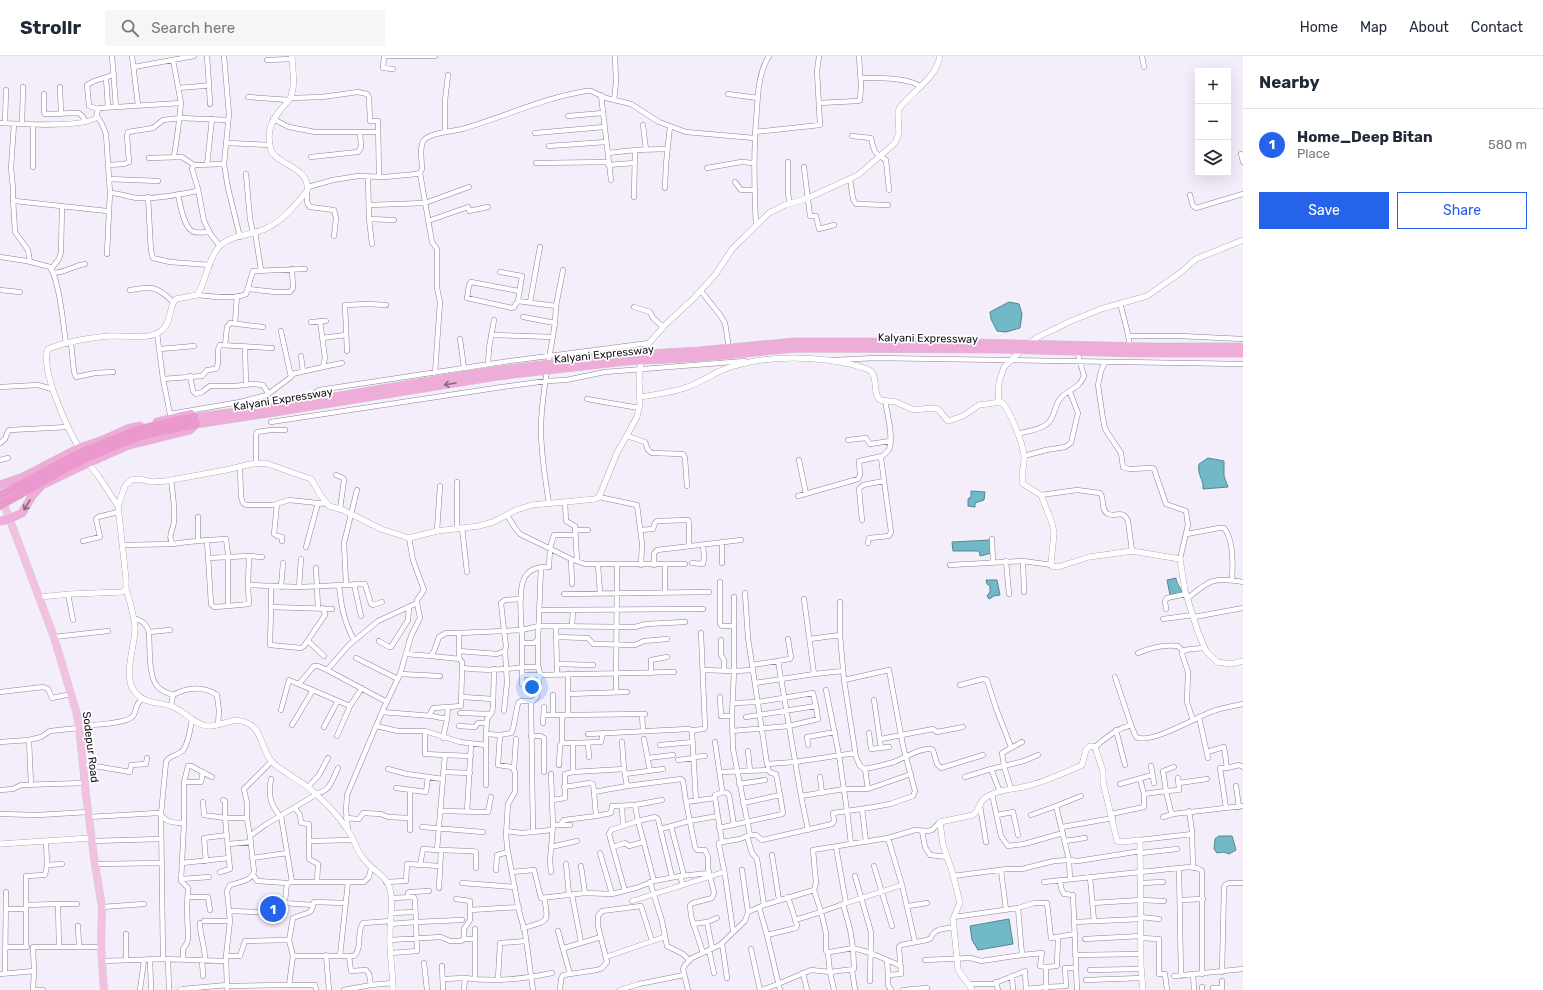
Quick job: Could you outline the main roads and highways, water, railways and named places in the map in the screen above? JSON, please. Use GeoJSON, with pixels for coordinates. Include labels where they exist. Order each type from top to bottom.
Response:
{"type":"FeatureCollection","features":[{"type":"Feature","properties":{"kind":"highway","name":"Kalyani Expressway"},"geometry":{"type":"LineString","coordinates":[[195,420],[270,418],[490,377],[547,371],[642,357],[814,341],[1135,353],[1243,354]]}},
{"type":"Feature","properties":{"kind":"highway","name":"Kalyani Expressway"},"geometry":{"type":"LineString","coordinates":[[642,357],[686,358],[812,348],[1027,348],[1130,346],[1243,347]]}},
{"type":"Feature","properties":{"kind":"highway","name":"Kalyani Expressway"},"geometry":{"type":"LineString","coordinates":[[195,420],[445,377],[547,371]]}},
{"type":"Feature","properties":{"kind":"highway","name":"Kalyani Expressway"},"geometry":{"type":"LineString","coordinates":[[4,520],[22,513],[32,496],[42,485],[84,456],[103,440],[127,429],[181,415],[191,414],[195,420]]}},
{"type":"Feature","properties":{"kind":"highway"},"geometry":{"type":"LineString","coordinates":[[1,495],[84,456],[143,435],[195,420]]}},
{"type":"Feature","properties":{"kind":"highway","name":"Kalyani Expressway"},"geometry":{"type":"LineString","coordinates":[[0,485],[84,456]]}},
{"type":"Feature","properties":{"kind":"highway"},"geometry":{"type":"LineString","coordinates":[[2,505],[64,470],[84,456]]}},
{"type":"Feature","properties":{"kind":"main road","name":"Sodepur Road"},"geometry":{"type":"LineString","coordinates":[[1,495],[4,520],[39,597],[54,636],[79,727],[95,864],[102,906],[101,948],[104,990]]}},
{"type":"Feature","properties":{"kind":"water"},"geometry":{"type":"Polygon","coordinates":[[[1009,302],[1019,304],[1022,314],[1020,328],[1006,332],[997,331],[991,319],[990,312],[1009,302]]]}},
{"type":"Feature","properties":{"kind":"water"},"geometry":{"type":"Polygon","coordinates":[[[1208,458],[1224,461],[1224,476],[1228,487],[1203,489],[1203,483],[1199,472],[1199,464],[1208,458]]]}},
{"type":"Feature","properties":{"kind":"water"},"geometry":{"type":"Polygon","coordinates":[[[971,491],[985,492],[984,500],[975,503],[975,507],[968,506],[968,499],[971,497],[971,491]]]}},
{"type":"Feature","properties":{"kind":"water"},"geometry":{"type":"Polygon","coordinates":[[[990,540],[992,553],[980,556],[979,551],[953,551],[952,542],[990,540]]]}},
{"type":"Feature","properties":{"kind":"water"},"geometry":{"type":"Polygon","coordinates":[[[1176,578],[1182,593],[1170,595],[1167,580],[1176,578]]]}},
{"type":"Feature","properties":{"kind":"water"},"geometry":{"type":"Polygon","coordinates":[[[986,580],[997,580],[1000,595],[989,599],[987,596],[990,592],[990,586],[987,584],[986,580]]]}},
{"type":"Feature","properties":{"kind":"water"},"geometry":{"type":"Polygon","coordinates":[[[1219,836],[1232,836],[1236,850],[1229,854],[1224,852],[1217,853],[1214,849],[1215,839],[1219,836]]]}},
{"type":"Feature","properties":{"kind":"water"},"geometry":{"type":"Polygon","coordinates":[[[1009,919],[1013,944],[978,950],[972,940],[970,926],[1009,919]]]}},
{"type":"Feature","properties":{"kind":"place","name":"Home_Deep Bitan"},"geometry":{"type":"Point","coordinates":[273,909]}}]}
